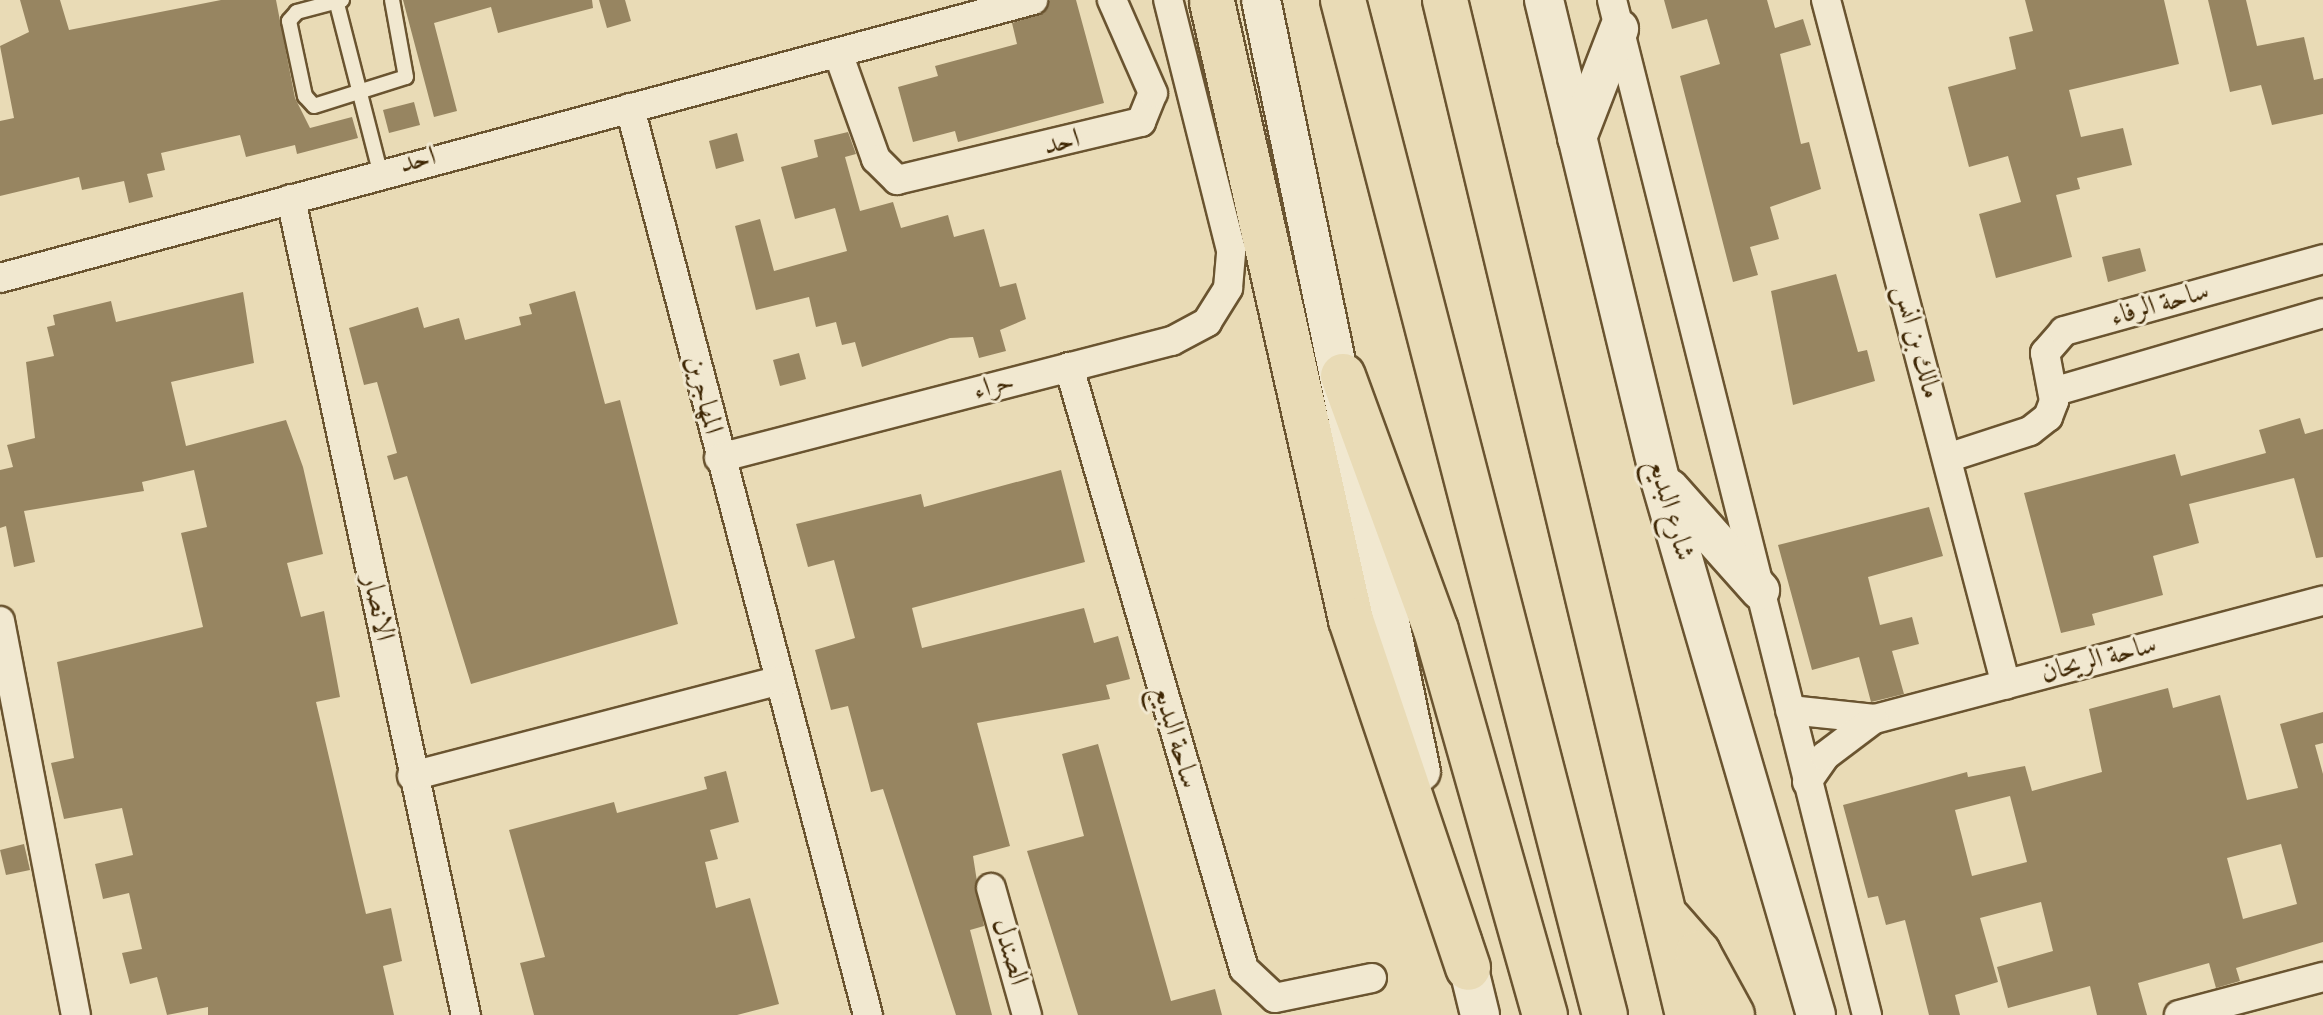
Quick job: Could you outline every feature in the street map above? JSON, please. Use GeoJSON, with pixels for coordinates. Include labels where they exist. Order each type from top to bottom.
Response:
{"type":"FeatureCollection","features":[{"type":"Feature","properties":{"kind":"highway"},"geometry":{"type":"LineString","coordinates":[[1343,0],[1605,1015]]}},
{"type":"Feature","properties":{"kind":"highway"},"geometry":{"type":"LineString","coordinates":[[1445,0],[1659,909],[1688,1015]]}},
{"type":"Feature","properties":{"kind":"highway"},"geometry":{"type":"LineString","coordinates":[[1212,2],[1351,620],[1468,968]]}},
{"type":"Feature","properties":{"kind":"highway"},"geometry":{"type":"LineString","coordinates":[[1343,376],[1436,630],[1545,1015]]}},
{"type":"Feature","properties":{"kind":"highway"},"geometry":{"type":"LineString","coordinates":[[1659,909],[1698,953],[1732,1015]]}},
{"type":"Feature","properties":{"kind":"main road"},"geometry":{"type":"LineString","coordinates":[[1261,0],[1343,376],[1385,627],[1480,1015]]}},
{"type":"Feature","properties":{"kind":"main road","name":"شارع البديع"},"geometry":{"type":"LineString","coordinates":[[1544,0],[1659,476],[1816,1015]]}},
{"type":"Feature","properties":{"kind":"main road"},"geometry":{"type":"LineString","coordinates":[[1577,138],[1616,15]]}},
{"type":"Feature","properties":{"kind":"main road"},"geometry":{"type":"LineString","coordinates":[[1659,476],[1760,590]]}},
{"type":"Feature","properties":{"kind":"street","name":"احد"},"geometry":{"type":"LineString","coordinates":[[0,278],[291,199],[380,171],[1033,0]]}},
{"type":"Feature","properties":{"kind":"street","name":"احد"},"geometry":{"type":"LineString","coordinates":[[838,53],[876,159],[897,180],[1141,122],[1153,93],[1127,20],[1112,0]]}},
{"type":"Feature","properties":{"kind":"street","name":"حراء"},"geometry":{"type":"LineString","coordinates":[[719,458],[1172,341],[1220,307],[1232,268],[1168,0]]}},
{"type":"Feature","properties":{"kind":"street","name":"مالك بن انس"},"geometry":{"type":"LineString","coordinates":[[1826,0],[2006,685]]}},
{"type":"Feature","properties":{"kind":"street"},"geometry":{"type":"LineString","coordinates":[[1616,15],[1867,1015]]}},
{"type":"Feature","properties":{"kind":"street","name":"المهاجرين"},"geometry":{"type":"LineString","coordinates":[[630,108],[777,681],[868,1015]]}},
{"type":"Feature","properties":{"kind":"street","name":"الانصار"},"geometry":{"type":"LineString","coordinates":[[291,199],[412,776],[466,1015]]}},
{"type":"Feature","properties":{"kind":"street","name":"ساحة الرفاء"},"geometry":{"type":"LineString","coordinates":[[2323,259],[2064,331],[2045,353],[2053,392],[2323,313]]}},
{"type":"Feature","properties":{"kind":"street","name":"ساحة البديع"},"geometry":{"type":"LineString","coordinates":[[1069,367],[1244,969],[1275,998],[1372,978]]}},
{"type":"Feature","properties":{"kind":"street"},"geometry":{"type":"LineString","coordinates":[[1947,458],[2039,425],[2052,409],[2053,392]]}},
{"type":"Feature","properties":{"kind":"street","name":"ساحة الريحان"},"geometry":{"type":"LineString","coordinates":[[1790,710],[1875,719],[2323,601]]}},
{"type":"Feature","properties":{"kind":"street"},"geometry":{"type":"LineString","coordinates":[[0,621],[76,1015]]}},
{"type":"Feature","properties":{"kind":"street"},"geometry":{"type":"LineString","coordinates":[[412,776],[777,681]]}},
{"type":"Feature","properties":{"kind":"street","name":"ساحة الريحان"},"geometry":{"type":"LineString","coordinates":[[1807,782],[1825,756],[1875,719]]}},
{"type":"Feature","properties":{"kind":"street","name":"الصندل"},"geometry":{"type":"LineString","coordinates":[[991,888],[1027,1015]]}},
{"type":"Feature","properties":{"kind":"street"},"geometry":{"type":"LineString","coordinates":[[2179,1015],[2323,977]]}},
{"type":"Feature","properties":{"kind":"lane"},"geometry":{"type":"LineString","coordinates":[[380,171],[361,94],[338,1],[289,21],[305,96],[314,106],[361,94],[406,77],[392,0]]}},
{"type":"Feature","properties":{"kind":"building"},"geometry":{"type":"Polygon","coordinates":[[[20,0],[60,0],[69,30],[221,0],[276,0],[295,98],[310,128],[352,117],[358,138],[297,154],[295,145],[246,157],[240,135],[161,153],[165,170],[147,174],[153,197],[129,203],[124,181],[82,190],[79,177],[0,196],[0,121],[14,118],[0,46],[29,32],[20,0]]]}},
{"type":"Feature","properties":{"kind":"building"},"geometry":{"type":"Polygon","coordinates":[[[403,0],[592,0],[593,8],[498,33],[491,7],[434,23],[457,111],[434,117],[403,0]]]}},
{"type":"Feature","properties":{"kind":"building"},"geometry":{"type":"Polygon","coordinates":[[[599,0],[625,0],[631,21],[607,28],[599,0]]]}},
{"type":"Feature","properties":{"kind":"building"},"geometry":{"type":"Polygon","coordinates":[[[1050,0],[1076,0],[1104,103],[958,142],[955,131],[913,142],[898,87],[938,76],[935,66],[1017,44],[1012,23],[1044,12],[1050,0]]]}},
{"type":"Feature","properties":{"kind":"building"},"geometry":{"type":"Polygon","coordinates":[[[1664,0],[1767,0],[1775,28],[1803,19],[1811,45],[1780,54],[1801,144],[1809,142],[1821,189],[1770,207],[1779,239],[1750,247],[1758,275],[1733,282],[1680,76],[1720,64],[1707,19],[1672,29],[1664,0]]]}},
{"type":"Feature","properties":{"kind":"building"},"geometry":{"type":"Polygon","coordinates":[[[2025,0],[2164,0],[2179,64],[2069,90],[2081,137],[2123,128],[2132,165],[2077,178],[2080,189],[2056,195],[2072,257],[1996,278],[1979,214],[2021,202],[2008,156],[1969,167],[1948,87],[2016,69],[2009,37],[2033,31],[2025,0]]]}},
{"type":"Feature","properties":{"kind":"building"},"geometry":{"type":"Polygon","coordinates":[[[2208,0],[2246,0],[2257,46],[2304,37],[2314,80],[2323,78],[2323,114],[2272,125],[2261,85],[2230,92],[2208,0]]]}},
{"type":"Feature","properties":{"kind":"building"},"geometry":{"type":"Polygon","coordinates":[[[414,102],[420,125],[389,133],[383,110],[414,102]]]}},
{"type":"Feature","properties":{"kind":"building"},"geometry":{"type":"Polygon","coordinates":[[[848,132],[856,154],[845,157],[860,211],[893,202],[901,228],[948,215],[954,237],[984,229],[1000,287],[1016,283],[1026,319],[1000,330],[1006,351],[979,358],[973,337],[950,338],[862,367],[855,342],[842,345],[836,322],[816,327],[809,297],[756,310],[735,226],[760,219],[774,271],[847,251],[835,208],[795,219],[781,167],[818,157],[814,140],[848,132]]]}},
{"type":"Feature","properties":{"kind":"building"},"geometry":{"type":"Polygon","coordinates":[[[737,133],[744,161],[716,169],[709,141],[737,133]]]}},
{"type":"Feature","properties":{"kind":"building"},"geometry":{"type":"Polygon","coordinates":[[[2140,248],[2146,271],[2108,282],[2102,257],[2140,248]]]}},
{"type":"Feature","properties":{"kind":"building"},"geometry":{"type":"Polygon","coordinates":[[[1836,274],[1858,352],[1867,350],[1875,381],[1793,405],[1771,291],[1836,274]]]}},
{"type":"Feature","properties":{"kind":"building"},"geometry":{"type":"Polygon","coordinates":[[[575,291],[605,404],[620,400],[678,624],[471,684],[407,476],[394,480],[387,456],[397,453],[377,382],[364,385],[349,328],[418,307],[424,328],[459,318],[465,340],[521,325],[519,317],[532,314],[529,304],[575,291]]]}},
{"type":"Feature","properties":{"kind":"building"},"geometry":{"type":"Polygon","coordinates":[[[243,292],[254,363],[171,382],[186,446],[286,420],[303,467],[323,554],[287,563],[301,617],[324,611],[340,697],[316,702],[366,914],[391,908],[402,961],[383,966],[394,1015],[208,1015],[208,1007],[167,1015],[157,977],[130,984],[122,953],[142,949],[129,893],[103,899],[95,864],[133,855],[122,808],[64,819],[51,763],[74,758],[57,662],[203,627],[181,533],[207,527],[194,470],[142,482],[144,491],[24,511],[35,562],[14,567],[6,526],[0,528],[0,470],[13,467],[7,445],[35,438],[26,362],[54,356],[47,327],[55,325],[53,315],[111,301],[116,322],[243,292]]]}},
{"type":"Feature","properties":{"kind":"building"},"geometry":{"type":"Polygon","coordinates":[[[799,353],[806,379],[780,386],[773,360],[799,353]]]}},
{"type":"Feature","properties":{"kind":"building"},"geometry":{"type":"Polygon","coordinates":[[[2300,418],[2305,434],[2323,429],[2323,557],[2316,558],[2294,478],[2189,504],[2199,543],[2153,556],[2163,595],[2092,614],[2095,625],[2061,633],[2024,493],[2175,454],[2181,476],[2266,453],[2259,430],[2300,418]]]}},
{"type":"Feature","properties":{"kind":"building"},"geometry":{"type":"Polygon","coordinates":[[[1061,470],[1085,562],[912,608],[922,648],[1084,608],[1094,643],[1118,636],[1130,679],[1106,685],[1110,699],[977,723],[1010,846],[973,856],[984,926],[970,930],[992,1015],[956,1015],[883,789],[871,792],[848,706],[831,710],[815,650],[855,638],[834,560],[808,567],[796,524],[921,494],[924,507],[1061,470]]]}},
{"type":"Feature","properties":{"kind":"building"},"geometry":{"type":"Polygon","coordinates":[[[1929,507],[1943,556],[1868,577],[1880,625],[1912,617],[1919,644],[1892,651],[1904,694],[1871,702],[1859,657],[1812,670],[1778,545],[1929,507]]]}},
{"type":"Feature","properties":{"kind":"building"},"geometry":{"type":"Polygon","coordinates":[[[2168,688],[2173,708],[2220,695],[2247,800],[2298,788],[2280,724],[2323,712],[2323,743],[2315,745],[2323,774],[2323,942],[2236,968],[2240,981],[2216,988],[2209,963],[2138,983],[2147,1015],[2097,1015],[2090,986],[2008,1008],[1997,967],[2053,951],[2041,902],[1980,918],[1998,982],[1955,995],[1960,1015],[1929,1015],[1905,920],[1886,925],[1878,896],[1868,898],[1843,805],[1967,772],[1968,777],[2025,766],[2032,791],[2102,772],[2089,709],[2168,688]],[[2010,796],[1955,810],[1972,876],[2027,862],[2010,796]],[[2281,844],[2227,858],[2243,919],[2297,904],[2281,844]]]}},
{"type":"Feature","properties":{"kind":"building"},"geometry":{"type":"Polygon","coordinates":[[[1098,744],[1171,1001],[1215,989],[1222,1015],[1078,1015],[1027,851],[1084,836],[1062,754],[1098,744]]]}},
{"type":"Feature","properties":{"kind":"building"},"geometry":{"type":"Polygon","coordinates":[[[726,771],[739,822],[710,830],[718,859],[705,862],[716,908],[750,898],[779,1004],[737,1015],[534,1015],[520,963],[545,957],[509,830],[614,802],[617,813],[707,789],[704,777],[726,771]]]}},
{"type":"Feature","properties":{"kind":"building"},"geometry":{"type":"Polygon","coordinates":[[[24,844],[30,870],[6,875],[0,850],[24,844]]]}}]}
